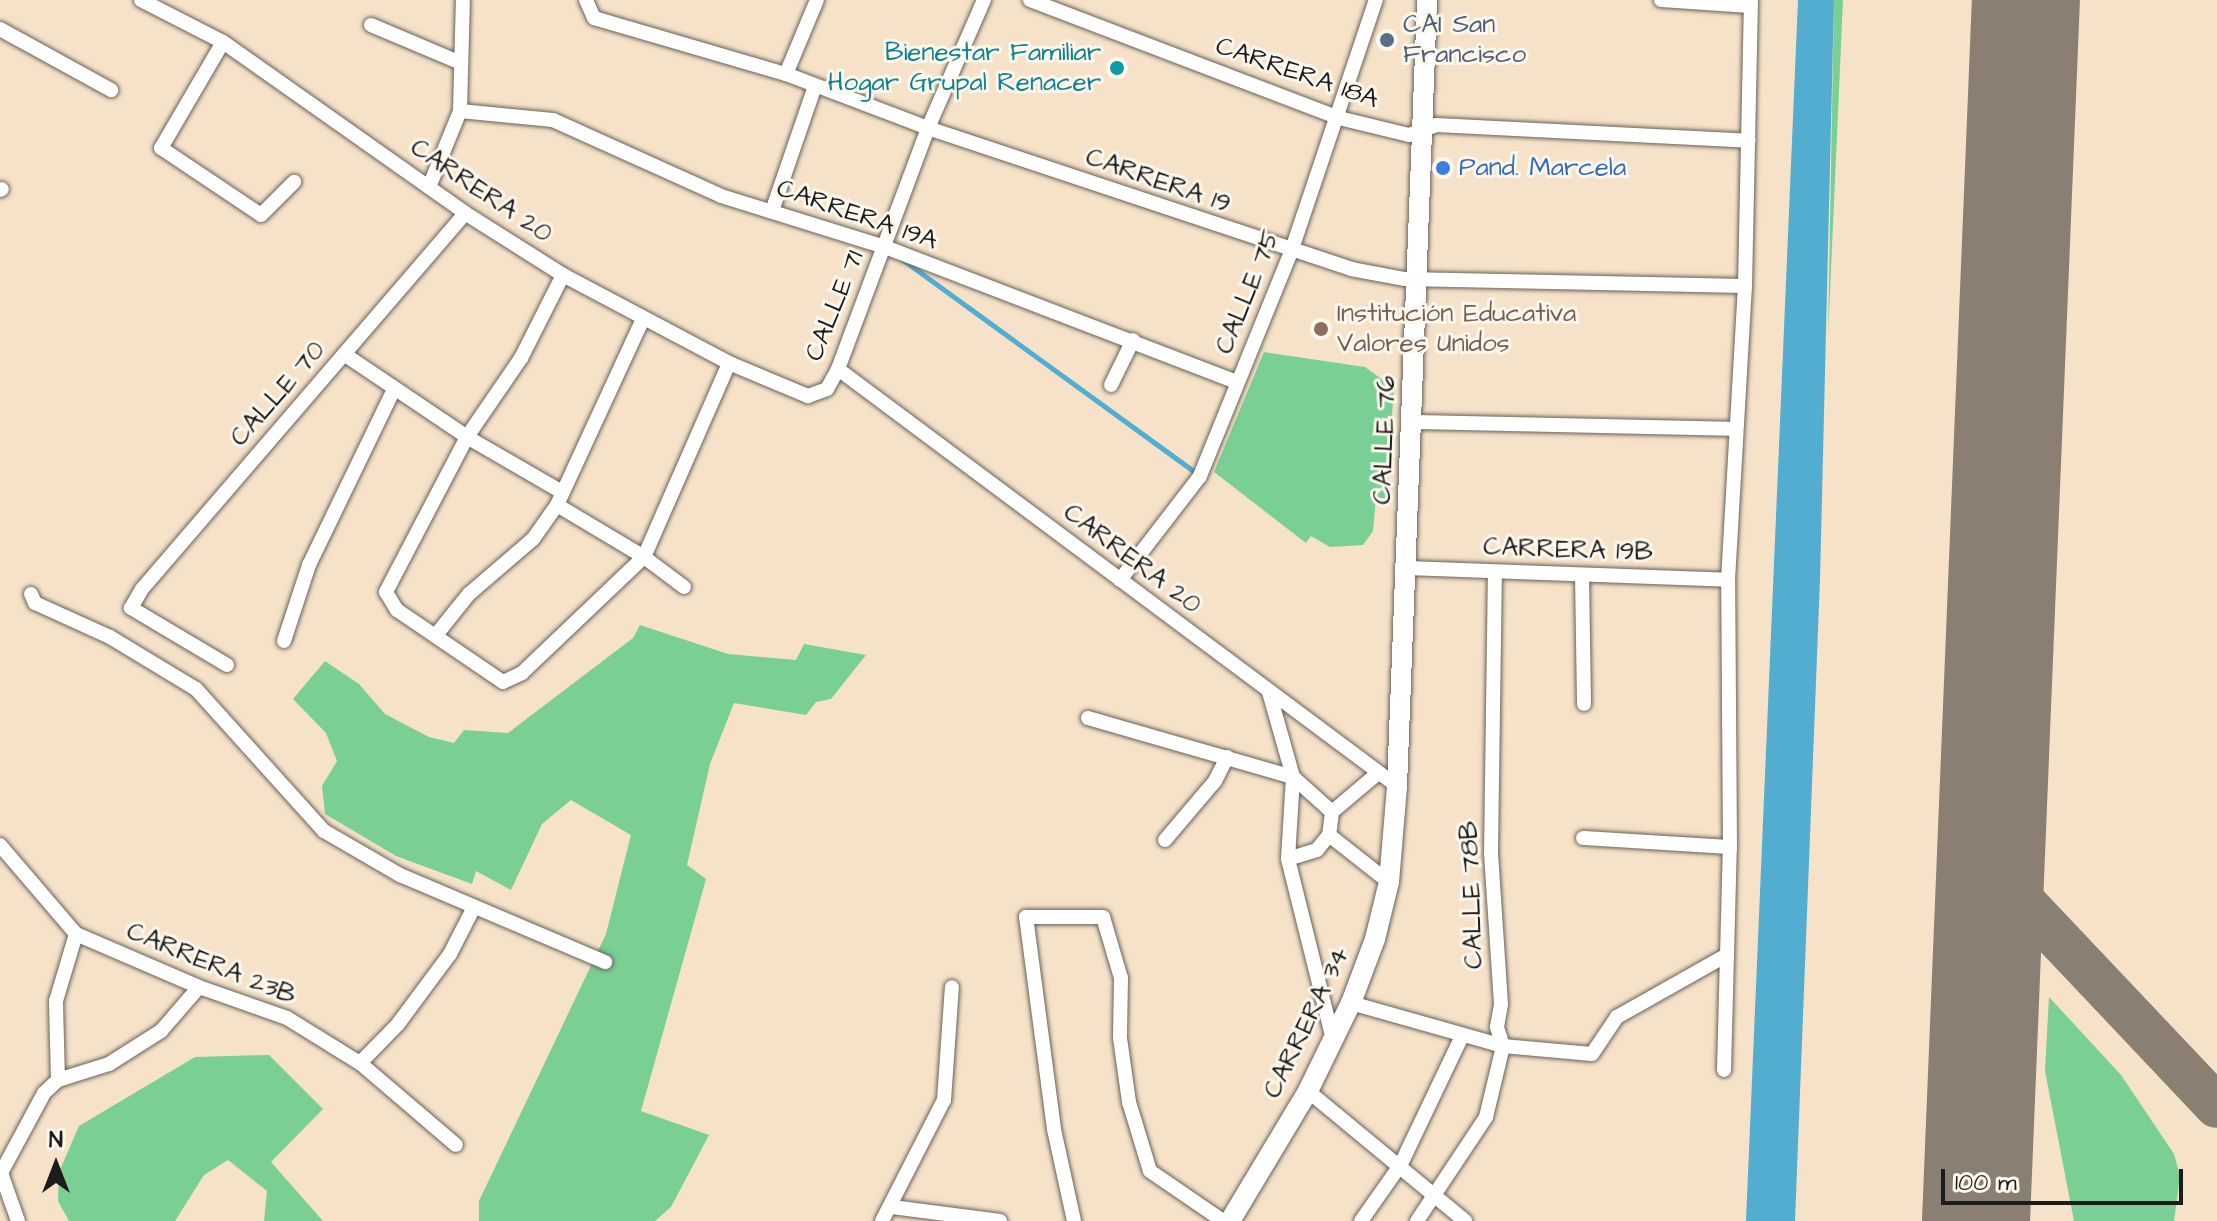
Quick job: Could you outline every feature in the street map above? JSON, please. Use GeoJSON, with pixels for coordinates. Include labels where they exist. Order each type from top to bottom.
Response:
{"type":"FeatureCollection","features":[{"type":"Feature","properties":{"kind":"main road","name":"CALLE 76"},"geometry":{"type":"LineString","coordinates":[[1389,882],[1397,786],[1407,568],[1420,130],[1427,0]]}},
{"type":"Feature","properties":{"kind":"main road","name":"CARRERA 34"},"geometry":{"type":"LineString","coordinates":[[1230,1221],[1308,1091],[1351,1003],[1375,939],[1389,882]]}},
{"type":"Feature","properties":{"kind":"street","name":"CARRERA 20"},"geometry":{"type":"LineString","coordinates":[[141,0],[223,42],[465,213],[563,275],[729,363],[808,396]]}},
{"type":"Feature","properties":{"kind":"street"},"geometry":{"type":"LineString","coordinates":[[429,187],[460,111],[463,0]]}},
{"type":"Feature","properties":{"kind":"street","name":"CARRERA 19"},"geometry":{"type":"LineString","coordinates":[[586,0],[594,18],[786,74],[928,128],[1291,252],[1351,269],[1416,279],[1745,286]]}},
{"type":"Feature","properties":{"kind":"street"},"geometry":{"type":"LineString","coordinates":[[786,74],[817,0]]}},
{"type":"Feature","properties":{"kind":"street","name":"CALLE 71"},"geometry":{"type":"LineString","coordinates":[[808,396],[827,389],[838,369],[928,128],[984,0]]}},
{"type":"Feature","properties":{"kind":"street","name":"CARRERA 18A"},"geometry":{"type":"LineString","coordinates":[[1030,0],[1339,118],[1409,135],[1436,125],[1749,141]]}},
{"type":"Feature","properties":{"kind":"street","name":"CALLE 75"},"geometry":{"type":"LineString","coordinates":[[1120,580],[1200,476],[1291,252],[1339,118],[1376,0]]}},
{"type":"Feature","properties":{"kind":"street"},"geometry":{"type":"LineString","coordinates":[[1661,0],[1750,3],[1745,286],[1734,429],[1728,580],[1730,847],[1724,1070]]}},
{"type":"Feature","properties":{"kind":"street"},"geometry":{"type":"LineString","coordinates":[[371,25],[461,63]]}},
{"type":"Feature","properties":{"kind":"street"},"geometry":{"type":"LineString","coordinates":[[0,29],[111,90]]}},
{"type":"Feature","properties":{"kind":"street"},"geometry":{"type":"LineString","coordinates":[[223,42],[161,148],[261,215],[294,182]]}},
{"type":"Feature","properties":{"kind":"street"},"geometry":{"type":"LineString","coordinates":[[772,211],[815,86]]}},
{"type":"Feature","properties":{"kind":"street","name":"CARRERA 19A"},"geometry":{"type":"LineString","coordinates":[[460,111],[553,120],[721,196],[885,247],[1237,382]]}},
{"type":"Feature","properties":{"kind":"street","name":"CALLE 70"},"geometry":{"type":"LineString","coordinates":[[227,665],[131,608],[142,589],[465,213]]}},
{"type":"Feature","properties":{"kind":"street"},"geometry":{"type":"LineString","coordinates":[[563,275],[521,358],[467,437],[386,592],[397,610],[503,682],[512,679],[644,557],[729,363]]}},
{"type":"Feature","properties":{"kind":"street"},"geometry":{"type":"LineString","coordinates":[[436,635],[469,594],[533,539],[558,498],[643,319]]}},
{"type":"Feature","properties":{"kind":"street"},"geometry":{"type":"LineString","coordinates":[[1111,385],[1133,340]]}},
{"type":"Feature","properties":{"kind":"street"},"geometry":{"type":"LineString","coordinates":[[344,354],[684,587]]}},
{"type":"Feature","properties":{"kind":"street","name":"CARRERA 20"},"geometry":{"type":"LineString","coordinates":[[838,369],[1397,786]]}},
{"type":"Feature","properties":{"kind":"street"},"geometry":{"type":"LineString","coordinates":[[284,641],[309,565],[394,389]]}},
{"type":"Feature","properties":{"kind":"street"},"geometry":{"type":"LineString","coordinates":[[1412,422],[1734,429]]}},
{"type":"Feature","properties":{"kind":"street","name":"CARRERA 19B"},"geometry":{"type":"LineString","coordinates":[[1407,568],[1728,580]]}},
{"type":"Feature","properties":{"kind":"street","name":"CALLE 78B"},"geometry":{"type":"LineString","coordinates":[[1417,1221],[1486,1117],[1503,1046],[1497,1027],[1501,1004],[1491,853],[1495,572]]}},
{"type":"Feature","properties":{"kind":"street"},"geometry":{"type":"LineString","coordinates":[[1582,575],[1584,704]]}},
{"type":"Feature","properties":{"kind":"street"},"geometry":{"type":"LineString","coordinates":[[31,594],[35,603],[110,637],[196,689],[324,831],[400,875],[605,962]]}},
{"type":"Feature","properties":{"kind":"street"},"geometry":{"type":"LineString","coordinates":[[1269,692],[1293,777],[1288,859],[1333,1040]]}},
{"type":"Feature","properties":{"kind":"street"},"geometry":{"type":"LineString","coordinates":[[1088,718],[1293,777],[1332,812]]}},
{"type":"Feature","properties":{"kind":"street"},"geometry":{"type":"LineString","coordinates":[[1165,840],[1215,781],[1227,757]]}},
{"type":"Feature","properties":{"kind":"street"},"geometry":{"type":"LineString","coordinates":[[1288,859],[1317,850],[1329,835],[1332,812],[1377,774]]}},
{"type":"Feature","properties":{"kind":"street"},"geometry":{"type":"LineString","coordinates":[[1329,835],[1389,882]]}},
{"type":"Feature","properties":{"kind":"street"},"geometry":{"type":"LineString","coordinates":[[1583,838],[1730,847]]}},
{"type":"Feature","properties":{"kind":"street","name":"CARRERA 23B"},"geometry":{"type":"LineString","coordinates":[[0,845],[76,934],[199,987],[243,998],[287,1018],[360,1063],[456,1145]]}},
{"type":"Feature","properties":{"kind":"street"},"geometry":{"type":"LineString","coordinates":[[360,1063],[398,1024],[450,954],[474,907]]}},
{"type":"Feature","properties":{"kind":"street"},"geometry":{"type":"LineString","coordinates":[[1074,1221],[1054,1129],[1026,917],[1103,917],[1121,978],[1120,1038],[1129,1102],[1150,1171],[1223,1221]]}},
{"type":"Feature","properties":{"kind":"street"},"geometry":{"type":"LineString","coordinates":[[58,1080],[56,1001],[76,934]]}},
{"type":"Feature","properties":{"kind":"street"},"geometry":{"type":"LineString","coordinates":[[1351,1003],[1503,1046],[1592,1054],[1617,1017],[1727,955]]}},
{"type":"Feature","properties":{"kind":"street"},"geometry":{"type":"LineString","coordinates":[[18,1221],[1,1173],[27,1116],[58,1080],[109,1064],[161,1031],[199,987]]}},
{"type":"Feature","properties":{"kind":"street"},"geometry":{"type":"LineString","coordinates":[[882,1221],[892,1207],[944,1100],[952,987]]}},
{"type":"Feature","properties":{"kind":"street"},"geometry":{"type":"LineString","coordinates":[[1361,1221],[1401,1164],[1462,1036]]}},
{"type":"Feature","properties":{"kind":"street"},"geometry":{"type":"LineString","coordinates":[[1308,1091],[1401,1164],[1433,1197],[1465,1221]]}},
{"type":"Feature","properties":{"kind":"street"},"geometry":{"type":"LineString","coordinates":[[892,1207],[1000,1221]]}},
{"type":"Feature","properties":{"kind":"green space"},"geometry":{"type":"Polygon","coordinates":[[[1834,0],[1843,0],[1828,337],[1834,0]]]}},
{"type":"Feature","properties":{"kind":"green space"},"geometry":{"type":"Polygon","coordinates":[[[1264,352],[1365,367],[1394,388],[1386,498],[1376,498],[1373,531],[1363,545],[1330,547],[1311,536],[1306,543],[1214,472],[1264,352]]]}},
{"type":"Feature","properties":{"kind":"green space"},"geometry":{"type":"Polygon","coordinates":[[[640,625],[728,654],[796,660],[804,644],[866,655],[831,699],[816,702],[806,715],[734,703],[710,764],[687,865],[706,879],[641,1111],[709,1135],[671,1207],[655,1221],[479,1221],[479,1201],[606,934],[631,835],[571,800],[542,824],[511,890],[476,871],[472,884],[396,856],[325,814],[322,786],[337,761],[326,733],[293,699],[325,661],[359,684],[385,714],[429,737],[454,743],[464,730],[508,733],[633,638],[640,625]]]}},
{"type":"Feature","properties":{"kind":"green space"},"geometry":{"type":"Polygon","coordinates":[[[2049,997],[2121,1075],[2174,1154],[2180,1176],[2174,1221],[2074,1221],[2045,1071],[2049,997]]]}},
{"type":"Feature","properties":{"kind":"green space"},"geometry":{"type":"Polygon","coordinates":[[[269,1055],[323,1109],[271,1162],[323,1221],[264,1221],[267,1191],[228,1160],[204,1175],[175,1221],[69,1221],[58,1201],[59,1172],[79,1126],[195,1057],[269,1055]]]}},
{"type":"Feature","properties":{"kind":"water"},"geometry":{"type":"Polygon","coordinates":[[[1798,0],[1834,0],[1820,579],[1795,1221],[1746,1221],[1798,0]]]}},
{"type":"Feature","properties":{"kind":"waterway"},"geometry":{"type":"LineString","coordinates":[[903,260],[1199,475]]}},
{"type":"Feature","properties":{"kind":"taxiway"},"geometry":{"type":"LineString","coordinates":[[1993,835],[2005,879],[2020,898],[2217,1106]]}},
{"type":"Feature","properties":{"kind":"runway"},"geometry":{"type":"LineString","coordinates":[[1976,1221],[2026,0]]}},
{"type":"Feature","properties":{"kind":"place","name":"CAI San Francisco"},"geometry":{"type":"Point","coordinates":[1387,40]}},
{"type":"Feature","properties":{"kind":"place","name":"Bienestar Familiar Hogar Grupal Renacer"},"geometry":{"type":"Point","coordinates":[1117,68]}},
{"type":"Feature","properties":{"kind":"place","name":"Pand. Marcela"},"geometry":{"type":"Point","coordinates":[1443,168]}},
{"type":"Feature","properties":{"kind":"place","name":"Institución Educativa Valores Unidos"},"geometry":{"type":"Point","coordinates":[1321,329]}}]}
